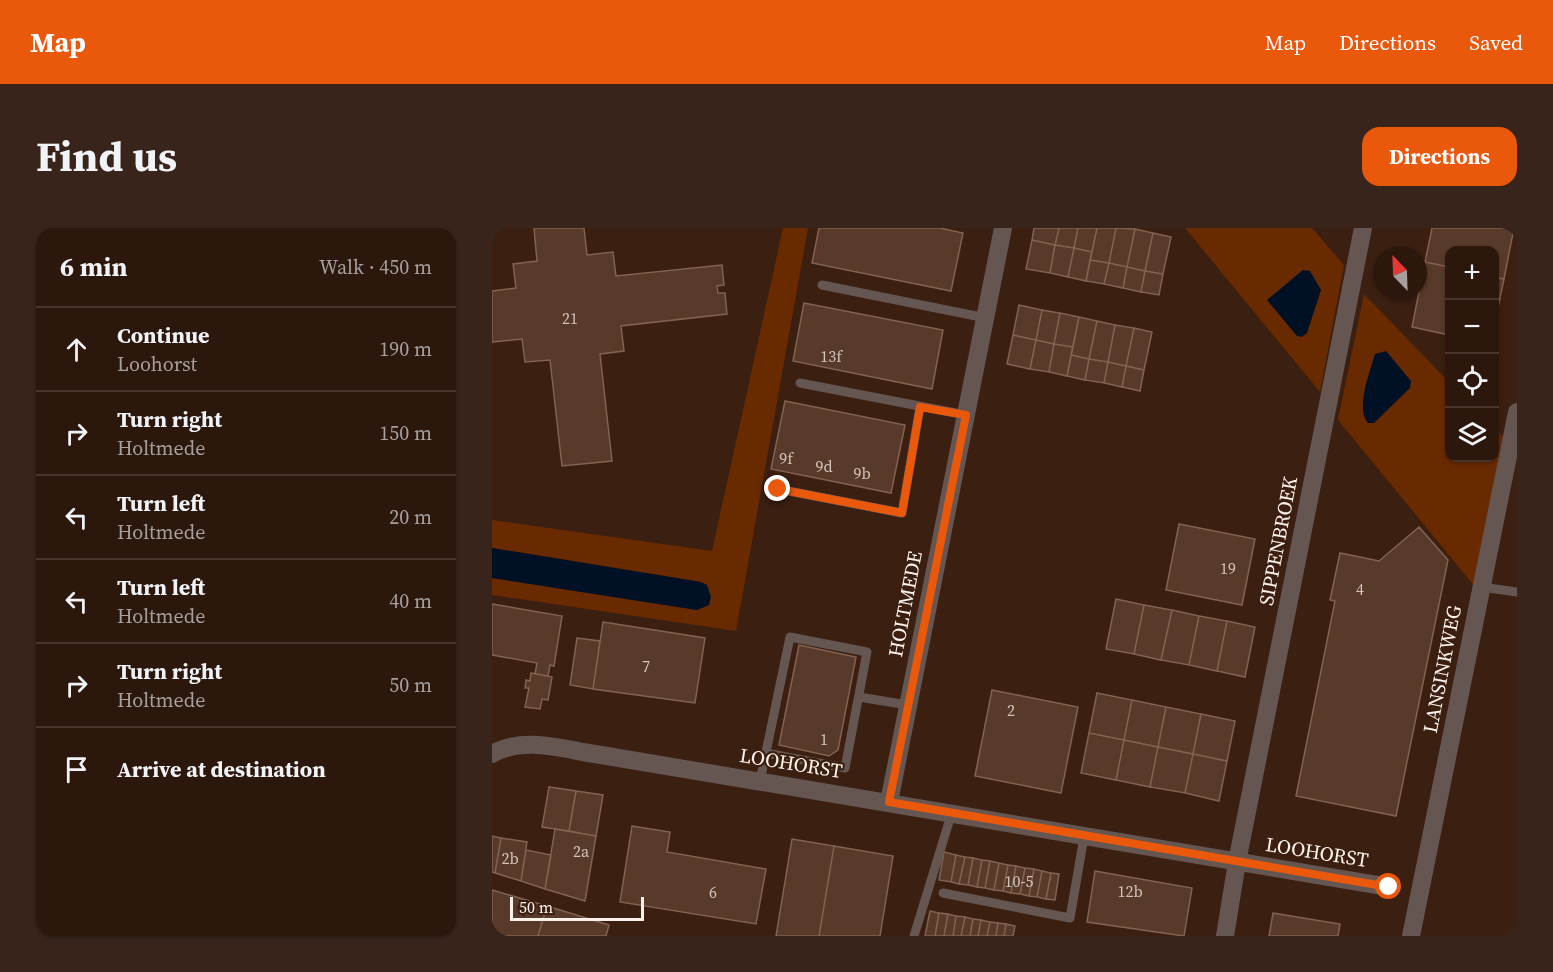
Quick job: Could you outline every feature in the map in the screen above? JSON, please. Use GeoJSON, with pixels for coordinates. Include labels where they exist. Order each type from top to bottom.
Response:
{"type":"FeatureCollection","features":[{"type":"Feature","properties":{"kind":"street","name":"HOLTMEDE"},"geometry":{"type":"LineString","coordinates":[[889,802],[1003,228]]}},
{"type":"Feature","properties":{"kind":"street","name":"SIPPENBROEK"},"geometry":{"type":"LineString","coordinates":[[1237,862],[1363,228]]}},
{"type":"Feature","properties":{"kind":"street","name":"LANSINKWEG"},"geometry":{"type":"LineString","coordinates":[[1411,936],[1517,412]]}},
{"type":"Feature","properties":{"kind":"street","name":"LOOHORST"},"geometry":{"type":"LineString","coordinates":[[492,754],[514,744],[528,744],[952,812],[1084,837],[1389,887]]}},
{"type":"Feature","properties":{"kind":"street","name":"LOOHORST"},"geometry":{"type":"LineString","coordinates":[[1225,936],[1237,862]]}},
{"type":"Feature","properties":{"kind":"lane"},"geometry":{"type":"LineString","coordinates":[[822,285],[986,318]]}},
{"type":"Feature","properties":{"kind":"lane"},"geometry":{"type":"LineString","coordinates":[[800,383],[966,415]]}},
{"type":"Feature","properties":{"kind":"lane"},"geometry":{"type":"LineString","coordinates":[[778,489],[902,513],[920,407]]}},
{"type":"Feature","properties":{"kind":"lane"},"geometry":{"type":"LineString","coordinates":[[1481,587],[1517,592]]}},
{"type":"Feature","properties":{"kind":"lane"},"geometry":{"type":"LineString","coordinates":[[760,781],[790,637],[867,652],[845,768],[766,753]]}},
{"type":"Feature","properties":{"kind":"lane"},"geometry":{"type":"LineString","coordinates":[[859,697],[908,705]]}},
{"type":"Feature","properties":{"kind":"lane"},"geometry":{"type":"LineString","coordinates":[[914,936],[952,812]]}},
{"type":"Feature","properties":{"kind":"lane"},"geometry":{"type":"LineString","coordinates":[[943,893],[1070,918],[1084,837]]}},
{"type":"Feature","properties":{"kind":"shaded area"},"geometry":{"type":"Polygon","coordinates":[[[783,228],[808,228],[736,631],[492,595],[492,578],[697,610],[701,582],[492,548],[492,520],[712,551],[783,228]]]}},
{"type":"Feature","properties":{"kind":"shaded area"},"geometry":{"type":"Polygon","coordinates":[[[1185,228],[1312,228],[1344,265],[1320,392],[1185,228]]]}},
{"type":"Feature","properties":{"kind":"shaded area"},"geometry":{"type":"Polygon","coordinates":[[[1364,294],[1445,378],[1445,462],[1499,462],[1499,432],[1506,440],[1476,588],[1338,420],[1364,294]]]}},
{"type":"Feature","properties":{"kind":"water"},"geometry":{"type":"Polygon","coordinates":[[[1303,270],[1310,271],[1321,290],[1307,333],[1302,337],[1297,336],[1267,300],[1303,270]]]}},
{"type":"Feature","properties":{"kind":"water"},"geometry":{"type":"Polygon","coordinates":[[[1386,351],[1411,381],[1410,388],[1374,423],[1368,423],[1363,408],[1367,380],[1375,354],[1386,351]]]}},
{"type":"Feature","properties":{"kind":"water"},"geometry":{"type":"Polygon","coordinates":[[[492,548],[701,582],[707,585],[711,597],[709,605],[697,610],[492,578],[492,548]]]}},
{"type":"Feature","properties":{"kind":"building"},"geometry":{"type":"Polygon","coordinates":[[[534,228],[584,228],[587,255],[613,252],[616,276],[722,265],[724,285],[717,286],[718,293],[725,293],[727,314],[621,326],[624,351],[600,354],[612,461],[562,466],[550,360],[525,362],[522,339],[492,342],[492,291],[516,288],[513,264],[537,261],[534,228]]]}},
{"type":"Feature","properties":{"kind":"building"},"geometry":{"type":"Polygon","coordinates":[[[819,228],[940,228],[963,233],[951,291],[812,263],[819,228]]]}},
{"type":"Feature","properties":{"kind":"building"},"geometry":{"type":"Polygon","coordinates":[[[1034,228],[1059,228],[1055,245],[1032,240],[1034,228]]]}},
{"type":"Feature","properties":{"kind":"building"},"geometry":{"type":"Polygon","coordinates":[[[1059,228],[1078,228],[1074,248],[1055,245],[1059,228]]]}},
{"type":"Feature","properties":{"kind":"building"},"geometry":{"type":"Polygon","coordinates":[[[1078,228],[1097,228],[1092,252],[1074,248],[1078,228]]]}},
{"type":"Feature","properties":{"kind":"building"},"geometry":{"type":"Polygon","coordinates":[[[1097,228],[1116,228],[1109,263],[1090,260],[1097,228]]]}},
{"type":"Feature","properties":{"kind":"building"},"geometry":{"type":"Polygon","coordinates":[[[1116,228],[1135,229],[1127,267],[1109,263],[1116,228]]]}},
{"type":"Feature","properties":{"kind":"building"},"geometry":{"type":"Polygon","coordinates":[[[1432,228],[1514,228],[1504,279],[1499,278],[1499,246],[1445,246],[1445,266],[1427,262],[1432,228]]]}},
{"type":"Feature","properties":{"kind":"building"},"geometry":{"type":"Polygon","coordinates":[[[1135,229],[1153,233],[1145,271],[1127,267],[1135,229]]]}},
{"type":"Feature","properties":{"kind":"building"},"geometry":{"type":"Polygon","coordinates":[[[1153,233],[1171,237],[1163,274],[1145,271],[1153,233]]]}},
{"type":"Feature","properties":{"kind":"building"},"geometry":{"type":"Polygon","coordinates":[[[1032,240],[1055,245],[1050,273],[1026,269],[1032,240]]]}},
{"type":"Feature","properties":{"kind":"building"},"geometry":{"type":"Polygon","coordinates":[[[1055,245],[1074,248],[1068,277],[1050,273],[1055,245]]]}},
{"type":"Feature","properties":{"kind":"building"},"geometry":{"type":"Polygon","coordinates":[[[1074,248],[1092,252],[1086,281],[1068,277],[1074,248]]]}},
{"type":"Feature","properties":{"kind":"building"},"geometry":{"type":"Polygon","coordinates":[[[1090,260],[1109,263],[1104,284],[1086,281],[1090,260]]]}},
{"type":"Feature","properties":{"kind":"building"},"geometry":{"type":"Polygon","coordinates":[[[1427,262],[1445,266],[1445,334],[1412,327],[1417,300],[1427,300],[1427,262]]]}},
{"type":"Feature","properties":{"kind":"building"},"geometry":{"type":"Polygon","coordinates":[[[1109,263],[1127,267],[1123,288],[1104,284],[1109,263]]]}},
{"type":"Feature","properties":{"kind":"building"},"geometry":{"type":"Polygon","coordinates":[[[1127,267],[1145,271],[1141,292],[1123,288],[1127,267]]]}},
{"type":"Feature","properties":{"kind":"building"},"geometry":{"type":"Polygon","coordinates":[[[1145,271],[1163,274],[1159,295],[1141,292],[1145,271]]]}},
{"type":"Feature","properties":{"kind":"building"},"geometry":{"type":"Polygon","coordinates":[[[1499,278],[1504,279],[1499,302],[1499,278]]]}},
{"type":"Feature","properties":{"kind":"building"},"geometry":{"type":"Polygon","coordinates":[[[804,303],[943,330],[932,389],[793,361],[804,303]]]}},
{"type":"Feature","properties":{"kind":"building"},"geometry":{"type":"Polygon","coordinates":[[[1019,305],[1042,310],[1036,340],[1013,335],[1019,305]]]}},
{"type":"Feature","properties":{"kind":"building"},"geometry":{"type":"Polygon","coordinates":[[[1042,310],[1060,313],[1054,344],[1036,340],[1042,310]]]}},
{"type":"Feature","properties":{"kind":"building"},"geometry":{"type":"Polygon","coordinates":[[[1060,313],[1079,317],[1073,347],[1054,344],[1060,313]]]}},
{"type":"Feature","properties":{"kind":"building"},"geometry":{"type":"Polygon","coordinates":[[[1079,317],[1097,321],[1089,359],[1071,355],[1079,317]]]}},
{"type":"Feature","properties":{"kind":"building"},"geometry":{"type":"Polygon","coordinates":[[[1097,321],[1115,325],[1108,362],[1089,359],[1097,321]]]}},
{"type":"Feature","properties":{"kind":"building"},"geometry":{"type":"Polygon","coordinates":[[[1115,325],[1134,328],[1126,366],[1108,362],[1115,325]]]}},
{"type":"Feature","properties":{"kind":"building"},"geometry":{"type":"Polygon","coordinates":[[[1134,328],[1152,332],[1144,370],[1126,366],[1134,328]]]}},
{"type":"Feature","properties":{"kind":"building"},"geometry":{"type":"Polygon","coordinates":[[[1013,335],[1036,340],[1030,369],[1007,364],[1013,335]]]}},
{"type":"Feature","properties":{"kind":"building"},"geometry":{"type":"Polygon","coordinates":[[[1036,340],[1054,344],[1049,372],[1030,369],[1036,340]]]}},
{"type":"Feature","properties":{"kind":"building"},"geometry":{"type":"Polygon","coordinates":[[[1054,344],[1073,347],[1067,376],[1049,372],[1054,344]]]}},
{"type":"Feature","properties":{"kind":"building"},"geometry":{"type":"Polygon","coordinates":[[[1071,355],[1089,359],[1085,380],[1067,376],[1071,355]]]}},
{"type":"Feature","properties":{"kind":"building"},"geometry":{"type":"Polygon","coordinates":[[[1089,359],[1108,362],[1104,383],[1085,380],[1089,359]]]}},
{"type":"Feature","properties":{"kind":"building"},"geometry":{"type":"Polygon","coordinates":[[[1108,362],[1126,366],[1122,387],[1104,383],[1108,362]]]}},
{"type":"Feature","properties":{"kind":"building"},"geometry":{"type":"Polygon","coordinates":[[[1126,366],[1144,370],[1140,391],[1122,387],[1126,366]]]}},
{"type":"Feature","properties":{"kind":"building"},"geometry":{"type":"Polygon","coordinates":[[[785,401],[905,425],[891,493],[771,469],[785,401]]]}},
{"type":"Feature","properties":{"kind":"building"},"geometry":{"type":"Polygon","coordinates":[[[1179,524],[1255,539],[1242,605],[1166,590],[1179,524]]]}},
{"type":"Feature","properties":{"kind":"building"},"geometry":{"type":"Polygon","coordinates":[[[1419,527],[1448,560],[1396,816],[1296,796],[1335,601],[1330,600],[1340,553],[1379,561],[1419,527]]]}},
{"type":"Feature","properties":{"kind":"building"},"geometry":{"type":"Polygon","coordinates":[[[1116,599],[1144,605],[1134,654],[1106,649],[1116,599]]]}},
{"type":"Feature","properties":{"kind":"building"},"geometry":{"type":"Polygon","coordinates":[[[492,604],[562,616],[554,666],[550,665],[548,676],[535,674],[537,663],[492,655],[492,604]]]}},
{"type":"Feature","properties":{"kind":"building"},"geometry":{"type":"Polygon","coordinates":[[[1144,605],[1172,610],[1161,660],[1134,654],[1144,605]]]}},
{"type":"Feature","properties":{"kind":"building"},"geometry":{"type":"Polygon","coordinates":[[[1172,610],[1199,616],[1189,665],[1161,660],[1172,610]]]}},
{"type":"Feature","properties":{"kind":"building"},"geometry":{"type":"Polygon","coordinates":[[[1199,616],[1227,621],[1217,671],[1189,665],[1199,616]]]}},
{"type":"Feature","properties":{"kind":"building"},"geometry":{"type":"Polygon","coordinates":[[[1227,621],[1255,627],[1245,677],[1217,671],[1227,621]]]}},
{"type":"Feature","properties":{"kind":"building"},"geometry":{"type":"Polygon","coordinates":[[[603,622],[705,638],[695,703],[593,689],[603,622]]]}},
{"type":"Feature","properties":{"kind":"building"},"geometry":{"type":"Polygon","coordinates":[[[577,638],[600,641],[593,689],[570,685],[577,638]]]}},
{"type":"Feature","properties":{"kind":"building"},"geometry":{"type":"Polygon","coordinates":[[[799,645],[856,657],[838,750],[829,756],[779,745],[799,645]]]}},
{"type":"Feature","properties":{"kind":"building"},"geometry":{"type":"Polygon","coordinates":[[[531,673],[552,677],[548,700],[542,699],[540,709],[525,707],[529,688],[525,688],[526,680],[530,681],[531,673]]]}},
{"type":"Feature","properties":{"kind":"building"},"geometry":{"type":"Polygon","coordinates":[[[992,690],[1078,707],[1061,793],[975,776],[992,690]]]}},
{"type":"Feature","properties":{"kind":"building"},"geometry":{"type":"Polygon","coordinates":[[[1097,693],[1132,700],[1124,740],[1089,733],[1097,693]]]}},
{"type":"Feature","properties":{"kind":"building"},"geometry":{"type":"Polygon","coordinates":[[[1132,700],[1166,707],[1158,747],[1124,740],[1132,700]]]}},
{"type":"Feature","properties":{"kind":"building"},"geometry":{"type":"Polygon","coordinates":[[[1166,707],[1201,714],[1193,754],[1158,747],[1166,707]]]}},
{"type":"Feature","properties":{"kind":"building"},"geometry":{"type":"Polygon","coordinates":[[[1201,714],[1235,721],[1227,761],[1193,754],[1201,714]]]}},
{"type":"Feature","properties":{"kind":"building"},"geometry":{"type":"Polygon","coordinates":[[[1089,733],[1124,740],[1116,780],[1081,773],[1089,733]]]}},
{"type":"Feature","properties":{"kind":"building"},"geometry":{"type":"Polygon","coordinates":[[[1124,740],[1158,747],[1150,787],[1116,780],[1124,740]]]}},
{"type":"Feature","properties":{"kind":"building"},"geometry":{"type":"Polygon","coordinates":[[[1158,747],[1193,754],[1185,793],[1150,787],[1158,747]]]}},
{"type":"Feature","properties":{"kind":"building"},"geometry":{"type":"Polygon","coordinates":[[[1193,754],[1227,761],[1219,801],[1185,793],[1193,754]]]}},
{"type":"Feature","properties":{"kind":"building"},"geometry":{"type":"Polygon","coordinates":[[[549,787],[576,791],[569,831],[542,827],[549,787]]]}},
{"type":"Feature","properties":{"kind":"building"},"geometry":{"type":"Polygon","coordinates":[[[576,791],[603,795],[596,836],[569,831],[576,791]]]}},
{"type":"Feature","properties":{"kind":"building"},"geometry":{"type":"Polygon","coordinates":[[[632,826],[670,832],[667,852],[766,869],[756,924],[620,902],[632,826]]]}},
{"type":"Feature","properties":{"kind":"building"},"geometry":{"type":"Polygon","coordinates":[[[555,829],[596,836],[585,901],[545,889],[555,829]]]}},
{"type":"Feature","properties":{"kind":"building"},"geometry":{"type":"Polygon","coordinates":[[[492,836],[501,838],[495,873],[492,872],[492,836]]]}},
{"type":"Feature","properties":{"kind":"building"},"geometry":{"type":"Polygon","coordinates":[[[501,838],[527,842],[521,881],[495,873],[501,838]]]}},
{"type":"Feature","properties":{"kind":"building"},"geometry":{"type":"Polygon","coordinates":[[[792,839],[834,846],[819,936],[776,936],[792,839]]]}},
{"type":"Feature","properties":{"kind":"building"},"geometry":{"type":"Polygon","coordinates":[[[834,846],[893,856],[880,936],[819,936],[834,846]]]}},
{"type":"Feature","properties":{"kind":"building"},"geometry":{"type":"Polygon","coordinates":[[[526,850],[551,855],[545,889],[521,881],[526,850]]]}},
{"type":"Feature","properties":{"kind":"building"},"geometry":{"type":"Polygon","coordinates":[[[944,852],[956,855],[951,882],[939,880],[944,852]]]}},
{"type":"Feature","properties":{"kind":"building"},"geometry":{"type":"Polygon","coordinates":[[[956,855],[965,857],[959,884],[951,882],[956,855]]]}},
{"type":"Feature","properties":{"kind":"building"},"geometry":{"type":"Polygon","coordinates":[[[965,857],[973,858],[968,885],[959,884],[965,857]]]}},
{"type":"Feature","properties":{"kind":"building"},"geometry":{"type":"Polygon","coordinates":[[[973,858],[982,860],[977,887],[968,885],[973,858]]]}},
{"type":"Feature","properties":{"kind":"building"},"geometry":{"type":"Polygon","coordinates":[[[982,860],[990,861],[985,888],[977,887],[982,860]]]}},
{"type":"Feature","properties":{"kind":"building"},"geometry":{"type":"Polygon","coordinates":[[[990,861],[999,863],[994,890],[985,888],[990,861]]]}},
{"type":"Feature","properties":{"kind":"building"},"geometry":{"type":"Polygon","coordinates":[[[999,863],[1008,865],[1003,891],[994,890],[999,863]]]}},
{"type":"Feature","properties":{"kind":"building"},"geometry":{"type":"Polygon","coordinates":[[[1008,865],[1016,866],[1011,893],[1003,891],[1008,865]]]}},
{"type":"Feature","properties":{"kind":"building"},"geometry":{"type":"Polygon","coordinates":[[[1016,866],[1025,868],[1020,894],[1011,893],[1016,866]]]}},
{"type":"Feature","properties":{"kind":"building"},"geometry":{"type":"Polygon","coordinates":[[[1025,868],[1034,869],[1029,896],[1020,894],[1025,868]]]}},
{"type":"Feature","properties":{"kind":"building"},"geometry":{"type":"Polygon","coordinates":[[[1034,869],[1042,871],[1037,897],[1029,896],[1034,869]]]}},
{"type":"Feature","properties":{"kind":"building"},"geometry":{"type":"Polygon","coordinates":[[[1042,871],[1051,873],[1046,899],[1037,897],[1042,871]]]}},
{"type":"Feature","properties":{"kind":"building"},"geometry":{"type":"Polygon","coordinates":[[[1095,871],[1192,888],[1184,936],[1087,922],[1095,871]]]}},
{"type":"Feature","properties":{"kind":"building"},"geometry":{"type":"Polygon","coordinates":[[[1051,873],[1059,874],[1055,900],[1046,899],[1051,873]]]}},
{"type":"Feature","properties":{"kind":"building"},"geometry":{"type":"Polygon","coordinates":[[[492,890],[547,906],[538,936],[492,936],[492,890]]]}},
{"type":"Feature","properties":{"kind":"building"},"geometry":{"type":"Polygon","coordinates":[[[547,906],[609,925],[606,936],[538,936],[547,906]]]}},
{"type":"Feature","properties":{"kind":"building"},"geometry":{"type":"Polygon","coordinates":[[[930,911],[939,913],[935,936],[925,936],[930,911]]]}},
{"type":"Feature","properties":{"kind":"building"},"geometry":{"type":"Polygon","coordinates":[[[939,913],[948,914],[944,936],[935,936],[939,913]]]}},
{"type":"Feature","properties":{"kind":"building"},"geometry":{"type":"Polygon","coordinates":[[[1273,913],[1340,924],[1338,936],[1269,936],[1273,913]]]}},
{"type":"Feature","properties":{"kind":"building"},"geometry":{"type":"Polygon","coordinates":[[[948,914],[956,916],[953,936],[944,936],[948,914]]]}},
{"type":"Feature","properties":{"kind":"building"},"geometry":{"type":"Polygon","coordinates":[[[956,916],[965,917],[961,936],[953,936],[956,916]]]}},
{"type":"Feature","properties":{"kind":"building"},"geometry":{"type":"Polygon","coordinates":[[[965,917],[973,919],[970,936],[961,936],[965,917]]]}},
{"type":"Feature","properties":{"kind":"building"},"geometry":{"type":"Polygon","coordinates":[[[973,919],[981,920],[978,936],[970,936],[973,919]]]}},
{"type":"Feature","properties":{"kind":"building"},"geometry":{"type":"Polygon","coordinates":[[[981,920],[990,922],[987,936],[978,936],[981,920]]]}},
{"type":"Feature","properties":{"kind":"building"},"geometry":{"type":"Polygon","coordinates":[[[990,922],[998,923],[996,936],[987,936],[990,922]]]}},
{"type":"Feature","properties":{"kind":"building"},"geometry":{"type":"Polygon","coordinates":[[[998,923],[1006,924],[1004,936],[996,936],[998,923]]]}},
{"type":"Feature","properties":{"kind":"building"},"geometry":{"type":"Polygon","coordinates":[[[1006,924],[1015,926],[1013,936],[1004,936],[1006,924]]]}},
{"type":"Feature","properties":{"kind":"route"},"geometry":{"type":"LineString","coordinates":[[778,489],[902,513],[920,407],[966,415],[889,802],[1084,837],[1389,887]]}}]}
